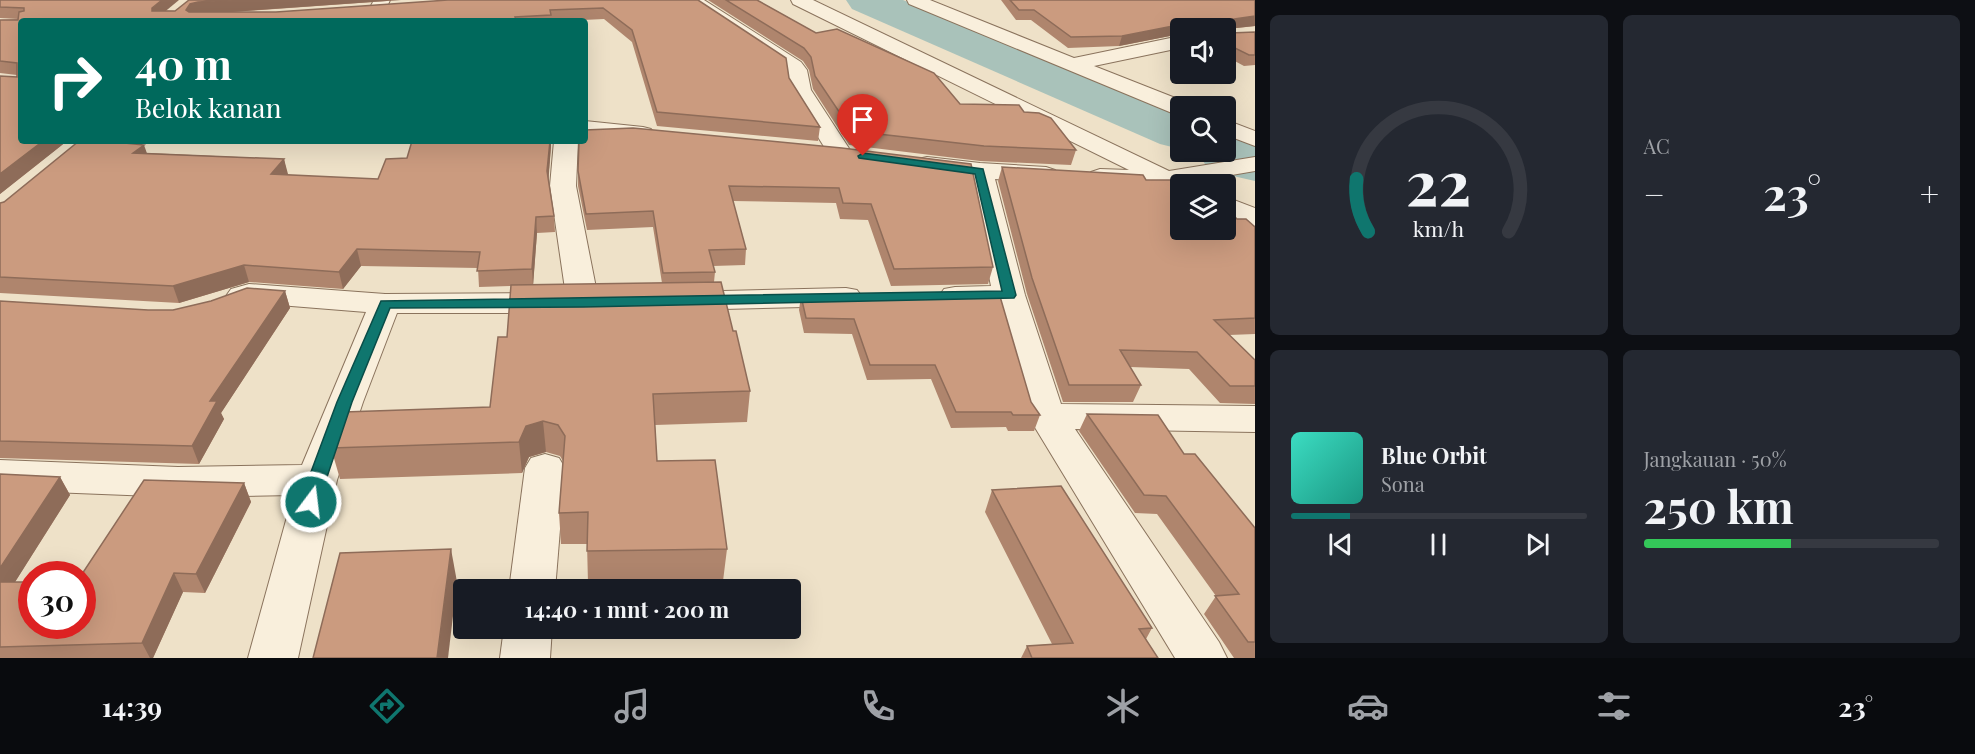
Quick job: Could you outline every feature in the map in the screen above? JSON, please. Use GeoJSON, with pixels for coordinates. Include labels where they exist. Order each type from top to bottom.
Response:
{"type":"FeatureCollection","features":[{"type":"Feature","properties":{"kind":"street"},"geometry":{"type":"LineString","coordinates":[[692,0],[779,54],[796,68],[800,90],[840,153]]}},
{"type":"Feature","properties":{"kind":"street"},"geometry":{"type":"LineString","coordinates":[[799,0],[1024,108],[1170,175]]}},
{"type":"Feature","properties":{"kind":"street"},"geometry":{"type":"LineString","coordinates":[[915,0],[1170,104]]}},
{"type":"Feature","properties":{"kind":"street"},"geometry":{"type":"LineString","coordinates":[[354,11],[381,10]]}},
{"type":"Feature","properties":{"kind":"street"},"geometry":{"type":"LineString","coordinates":[[1074,64],[1170,44]]}},
{"type":"Feature","properties":{"kind":"street"},"geometry":{"type":"LineString","coordinates":[[588,128],[661,135]]}},
{"type":"Feature","properties":{"kind":"street"},"geometry":{"type":"LineString","coordinates":[[1236,131],[1255,139]]}},
{"type":"Feature","properties":{"kind":"street"},"geometry":{"type":"LineString","coordinates":[[216,305],[249,293],[385,304],[595,303],[563,186],[566,144]]}},
{"type":"Feature","properties":{"kind":"street"},"geometry":{"type":"LineString","coordinates":[[910,162],[980,171],[1170,179]]}},
{"type":"Feature","properties":{"kind":"street"},"geometry":{"type":"LineString","coordinates":[[1209,174],[1255,164]]}},
{"type":"Feature","properties":{"kind":"street"},"geometry":{"type":"LineString","coordinates":[[980,171],[1009,295],[1047,416],[1202,658]]}},
{"type":"Feature","properties":{"kind":"street"},"geometry":{"type":"LineString","coordinates":[[1236,209],[1255,218]]}},
{"type":"Feature","properties":{"kind":"street"},"geometry":{"type":"LineString","coordinates":[[928,296],[1009,295]]}},
{"type":"Feature","properties":{"kind":"street"},"geometry":{"type":"LineString","coordinates":[[652,301],[871,297]]}},
{"type":"Feature","properties":{"kind":"street"},"geometry":{"type":"LineString","coordinates":[[273,658],[317,480],[345,402],[385,304]]}},
{"type":"Feature","properties":{"kind":"street"},"geometry":{"type":"LineString","coordinates":[[1047,416],[1255,419]]}},
{"type":"Feature","properties":{"kind":"street"},"geometry":{"type":"LineString","coordinates":[[533,579],[545,468]]}},
{"type":"Feature","properties":{"kind":"street"},"geometry":{"type":"LineString","coordinates":[[0,475],[178,482],[317,480]]}},
{"type":"Feature","properties":{"kind":"street"},"geometry":{"type":"LineString","coordinates":[[525,658],[527,639]]}},
{"type":"Feature","properties":{"kind":"building"},"geometry":{"type":"Polygon","coordinates":[[[0,0],[162,0],[152,8],[152,11],[175,11],[189,0],[232,0],[198,2],[190,4],[186,10],[189,12],[276,12],[448,0],[698,0],[786,58],[789,78],[820,127],[657,112],[632,30],[603,8],[550,10],[551,15],[515,18],[18,18],[19,12],[24,11],[24,8],[0,7],[0,0]]]}},
{"type":"Feature","properties":{"kind":"building"},"geometry":{"type":"Polygon","coordinates":[[[726,0],[757,0],[816,33],[837,29],[934,73],[960,104],[1019,105],[1024,112],[1039,113],[1051,118],[1076,150],[984,146],[852,131],[815,76],[811,57],[804,48],[726,0]]]}},
{"type":"Feature","properties":{"kind":"building"},"geometry":{"type":"Polygon","coordinates":[[[1010,0],[1255,0],[1255,16],[1236,19],[1170,18],[1170,27],[1122,36],[1071,37],[1034,10],[1019,10],[1010,0]]]}},
{"type":"Feature","properties":{"kind":"building"},"geometry":{"type":"Polygon","coordinates":[[[0,20],[18,20],[18,144],[39,144],[0,174],[0,76],[17,77],[17,63],[0,61],[0,20]]]}},
{"type":"Feature","properties":{"kind":"building"},"geometry":{"type":"Polygon","coordinates":[[[1255,32],[1255,55],[1249,55],[1236,48],[1236,33],[1255,32]]]}},
{"type":"Feature","properties":{"kind":"building"},"geometry":{"type":"Polygon","coordinates":[[[633,128],[842,148],[971,164],[993,267],[894,269],[871,204],[843,203],[839,188],[729,186],[746,249],[709,250],[715,272],[663,273],[653,211],[586,214],[578,171],[579,144],[588,144],[588,130],[633,128]]]}},
{"type":"Feature","properties":{"kind":"building"},"geometry":{"type":"Polygon","coordinates":[[[75,144],[144,145],[133,153],[284,159],[271,174],[378,179],[386,159],[407,158],[411,144],[550,144],[547,171],[554,216],[536,217],[532,269],[477,271],[480,252],[357,249],[339,272],[244,265],[173,286],[0,277],[0,203],[75,144]]]}},
{"type":"Feature","properties":{"kind":"building"},"geometry":{"type":"Polygon","coordinates":[[[1002,167],[1143,175],[1146,180],[1170,180],[1170,240],[1236,240],[1236,218],[1246,219],[1255,227],[1255,318],[1214,320],[1255,360],[1255,386],[1230,386],[1197,352],[1120,350],[1141,385],[1069,385],[1032,278],[1002,167]]]}},
{"type":"Feature","properties":{"kind":"building"},"geometry":{"type":"Polygon","coordinates":[[[721,282],[733,331],[736,331],[750,391],[653,394],[657,461],[715,460],[727,549],[587,551],[588,512],[559,513],[565,436],[558,425],[543,421],[526,426],[519,442],[331,448],[344,412],[490,407],[498,337],[507,337],[511,285],[721,282]]]}},
{"type":"Feature","properties":{"kind":"building"},"geometry":{"type":"Polygon","coordinates":[[[247,288],[285,291],[210,401],[217,401],[192,446],[0,441],[0,301],[173,310],[211,301],[247,288]]]}},
{"type":"Feature","properties":{"kind":"building"},"geometry":{"type":"Polygon","coordinates":[[[999,293],[1031,402],[1040,415],[1013,415],[1011,412],[956,412],[935,365],[870,365],[854,319],[806,318],[801,296],[999,293]]]}},
{"type":"Feature","properties":{"kind":"building"},"geometry":{"type":"Polygon","coordinates":[[[1087,414],[1158,415],[1184,454],[1195,454],[1255,528],[1255,642],[1248,642],[1215,596],[1239,594],[1166,496],[1144,495],[1087,414]]]}},
{"type":"Feature","properties":{"kind":"building"},"geometry":{"type":"Polygon","coordinates":[[[0,474],[60,477],[0,568],[0,474]]]}},
{"type":"Feature","properties":{"kind":"building"},"geometry":{"type":"Polygon","coordinates":[[[144,480],[244,483],[196,574],[174,573],[142,643],[0,647],[0,582],[18,582],[18,639],[96,639],[96,561],[91,561],[144,480]]]}},
{"type":"Feature","properties":{"kind":"building"},"geometry":{"type":"Polygon","coordinates":[[[1061,486],[1152,628],[1139,629],[1158,658],[1032,658],[1027,646],[1073,643],[992,490],[1061,486]]]}},
{"type":"Feature","properties":{"kind":"building"},"geometry":{"type":"Polygon","coordinates":[[[451,549],[437,658],[313,658],[340,553],[451,549]]]}},
{"type":"Feature","properties":{"kind":"waterway"},"geometry":{"type":"LineString","coordinates":[[867,0],[1170,128]]}},
{"type":"Feature","properties":{"kind":"waterway"},"geometry":{"type":"LineString","coordinates":[[1236,155],[1255,163]]}},
{"type":"Feature","properties":{"kind":"route"},"geometry":{"type":"LineString","coordinates":[[311,502],[345,402],[385,304],[583,303],[1009,295],[980,171],[863,156]]}}]}
